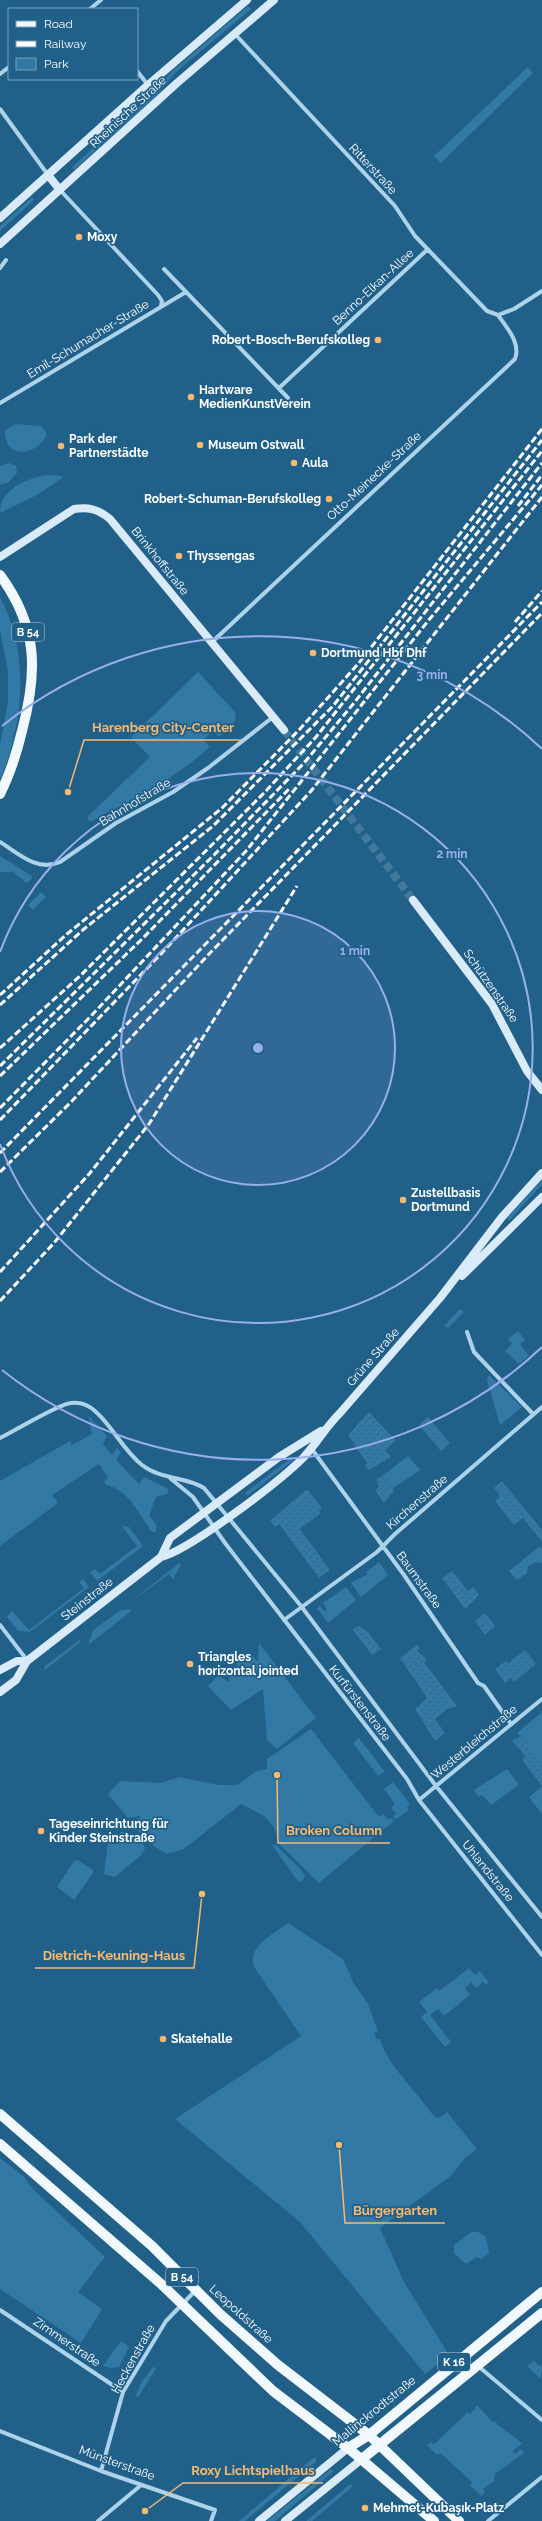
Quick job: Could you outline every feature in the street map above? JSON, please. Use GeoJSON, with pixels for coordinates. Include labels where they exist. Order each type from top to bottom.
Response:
{"type":"FeatureCollection","features":[{"type":"Feature","properties":{"kind":"main road","name":"Rheinische Straße"},"geometry":{"type":"LineString","coordinates":[[0,218],[148,85],[247,0]]}},
{"type":"Feature","properties":{"kind":"main road","name":"Rheinische Straße"},"geometry":{"type":"LineString","coordinates":[[0,244],[234,33],[274,0]]}},
{"type":"Feature","properties":{"kind":"main road"},"geometry":{"type":"LineString","coordinates":[[48,175],[60,190]]}},
{"type":"Feature","properties":{"kind":"main road","name":"Brinkhoffstraße"},"geometry":{"type":"LineString","coordinates":[[0,557],[74,509],[88,508],[101,512],[110,519],[210,643],[273,717]]}},
{"type":"Feature","properties":{"kind":"main road","name":"B 54"},"geometry":{"type":"LineString","coordinates":[[0,575],[16,600],[24,618],[31,649],[33,674],[31,696],[18,745],[0,794]]}},
{"type":"Feature","properties":{"kind":"main road"},"geometry":{"type":"LineString","coordinates":[[273,717],[284,730]]}},
{"type":"Feature","properties":{"kind":"main road","name":"Schützenstraße"},"geometry":{"type":"LineString","coordinates":[[413,900],[492,1004],[528,1071],[542,1090]]}},
{"type":"Feature","properties":{"kind":"main road","name":"Grüne Straße"},"geometry":{"type":"LineString","coordinates":[[217,1504],[279,1457],[323,1430],[340,1414],[440,1298],[502,1217],[542,1173]]}},
{"type":"Feature","properties":{"kind":"main road","name":"Grüne Straße"},"geometry":{"type":"LineString","coordinates":[[440,1298],[542,1197]]}},
{"type":"Feature","properties":{"kind":"main road","name":"Grüne Straße"},"geometry":{"type":"LineString","coordinates":[[228,1517],[292,1467],[311,1448],[323,1430]]}},
{"type":"Feature","properties":{"kind":"main road","name":"Steinstraße"},"geometry":{"type":"LineString","coordinates":[[161,1557],[170,1538],[217,1504]]}},
{"type":"Feature","properties":{"kind":"main road","name":"Steinstraße"},"geometry":{"type":"LineString","coordinates":[[0,1692],[16,1680],[27,1660],[161,1557],[179,1551],[228,1517]]}},
{"type":"Feature","properties":{"kind":"main road","name":"Steinstraße"},"geometry":{"type":"LineString","coordinates":[[0,1670],[17,1661],[27,1660]]}},
{"type":"Feature","properties":{"kind":"main road","name":"Leopoldstraße"},"geometry":{"type":"LineString","coordinates":[[0,2114],[152,2246],[196,2290],[278,2365],[369,2435],[380,2446]]}},
{"type":"Feature","properties":{"kind":"main road","name":"B 54"},"geometry":{"type":"LineString","coordinates":[[0,2144],[98,2226],[183,2304],[273,2391],[362,2459],[434,2521]]}},
{"type":"Feature","properties":{"kind":"main road","name":"Mallinckrodtstraße"},"geometry":{"type":"LineString","coordinates":[[259,2521],[348,2448],[369,2435],[542,2292]]}},
{"type":"Feature","properties":{"kind":"main road","name":"K 16"},"geometry":{"type":"LineString","coordinates":[[285,2521],[380,2446],[542,2313]]}},
{"type":"Feature","properties":{"kind":"main road","name":"B 54"},"geometry":{"type":"LineString","coordinates":[[380,2446],[459,2521]]}},
{"type":"Feature","properties":{"kind":"street"},"geometry":{"type":"LineString","coordinates":[[91,8],[101,0]]}},
{"type":"Feature","properties":{"kind":"street","name":"Ritterstraße"},"geometry":{"type":"LineString","coordinates":[[234,33],[395,206],[415,236],[487,311],[498,315]]}},
{"type":"Feature","properties":{"kind":"street"},"geometry":{"type":"LineString","coordinates":[[0,74],[8,68]]}},
{"type":"Feature","properties":{"kind":"street"},"geometry":{"type":"LineString","coordinates":[[138,72],[148,85]]}},
{"type":"Feature","properties":{"kind":"street"},"geometry":{"type":"LineString","coordinates":[[0,109],[48,175]]}},
{"type":"Feature","properties":{"kind":"street"},"geometry":{"type":"LineString","coordinates":[[60,190],[158,295],[162,301],[161,306]]}},
{"type":"Feature","properties":{"kind":"street","name":"Benno-Elkan-Allee"},"geometry":{"type":"LineString","coordinates":[[279,388],[428,249]]}},
{"type":"Feature","properties":{"kind":"street"},"geometry":{"type":"LineString","coordinates":[[0,268],[6,260]]}},
{"type":"Feature","properties":{"kind":"street"},"geometry":{"type":"LineString","coordinates":[[164,269],[288,398]]}},
{"type":"Feature","properties":{"kind":"street"},"geometry":{"type":"LineString","coordinates":[[498,315],[514,309],[542,291]]}},
{"type":"Feature","properties":{"kind":"street","name":"Emil-Schumacher-Straße"},"geometry":{"type":"LineString","coordinates":[[0,403],[186,292]]}},
{"type":"Feature","properties":{"kind":"street","name":"Otto-Meinecke-Straße"},"geometry":{"type":"LineString","coordinates":[[210,643],[515,359],[518,351],[516,344],[498,315]]}},
{"type":"Feature","properties":{"kind":"street","name":"Bahnhofstraße"},"geometry":{"type":"LineString","coordinates":[[0,842],[40,866],[50,866],[60,862],[116,823],[174,792],[208,768],[273,717]]}},
{"type":"Feature","properties":{"kind":"street"},"geometry":{"type":"LineString","coordinates":[[467,1332],[474,1352],[533,1414]]}},
{"type":"Feature","properties":{"kind":"street","name":"Kurfürstenstraße"},"geometry":{"type":"LineString","coordinates":[[0,1438],[68,1403],[82,1403],[96,1412],[126,1449],[142,1465],[169,1478],[193,1497],[284,1620],[407,1779],[418,1800]]}},
{"type":"Feature","properties":{"kind":"street","name":"Kirchenstraße"},"geometry":{"type":"LineString","coordinates":[[301,1606],[382,1547],[542,1407]]}},
{"type":"Feature","properties":{"kind":"street","name":"Baumstraße"},"geometry":{"type":"LineString","coordinates":[[311,1448],[440,1626],[446,1638],[478,1683],[484,1686],[511,1724]]}},
{"type":"Feature","properties":{"kind":"street","name":"Kurfürstenstraße"},"geometry":{"type":"LineString","coordinates":[[169,1478],[196,1483],[204,1488],[301,1606],[436,1786]]}},
{"type":"Feature","properties":{"kind":"street"},"geometry":{"type":"LineString","coordinates":[[284,1620],[301,1606]]}},
{"type":"Feature","properties":{"kind":"street"},"geometry":{"type":"LineString","coordinates":[[0,1625],[27,1660]]}},
{"type":"Feature","properties":{"kind":"street","name":"Westerbleichstraße"},"geometry":{"type":"LineString","coordinates":[[418,1800],[542,1699]]}},
{"type":"Feature","properties":{"kind":"street","name":"Uhlandstraße"},"geometry":{"type":"LineString","coordinates":[[436,1786],[542,1917]]}},
{"type":"Feature","properties":{"kind":"street","name":"Uhlandstraße"},"geometry":{"type":"LineString","coordinates":[[418,1800],[542,1955]]}},
{"type":"Feature","properties":{"kind":"street","name":"Heckenstraße"},"geometry":{"type":"LineString","coordinates":[[100,2471],[123,2392],[166,2321],[196,2290]]}},
{"type":"Feature","properties":{"kind":"street","name":"Zimmerstraße"},"geometry":{"type":"LineString","coordinates":[[0,2310],[123,2392]]}},
{"type":"Feature","properties":{"kind":"street"},"geometry":{"type":"LineString","coordinates":[[477,2366],[542,2420]]}},
{"type":"Feature","properties":{"kind":"street","name":"Münsterstraße"},"geometry":{"type":"LineString","coordinates":[[0,2431],[140,2486],[215,2510],[212,2521]]}},
{"type":"Feature","properties":{"kind":"street"},"geometry":{"type":"LineString","coordinates":[[488,2521],[542,2477]]}},
{"type":"Feature","properties":{"kind":"street"},"geometry":{"type":"LineString","coordinates":[[98,2521],[140,2486]]}},
{"type":"Feature","properties":{"kind":"green space"},"geometry":{"type":"Polygon","coordinates":[[[248,6],[251,9],[175,73],[155,97],[74,170],[72,167],[155,91],[170,73],[248,6]]]}},
{"type":"Feature","properties":{"kind":"green space"},"geometry":{"type":"Polygon","coordinates":[[[528,67],[533,73],[441,163],[434,156],[528,67]]]}},
{"type":"Feature","properties":{"kind":"green space"},"geometry":{"type":"Polygon","coordinates":[[[32,197],[34,200],[0,231],[0,226],[32,197]]]}},
{"type":"Feature","properties":{"kind":"green space"},"geometry":{"type":"Polygon","coordinates":[[[16,424],[41,426],[47,434],[37,447],[23,452],[16,451],[10,447],[6,440],[5,430],[16,424]]]}},
{"type":"Feature","properties":{"kind":"green space"},"geometry":{"type":"Polygon","coordinates":[[[9,463],[16,466],[17,473],[9,482],[0,485],[0,466],[9,463]]]}},
{"type":"Feature","properties":{"kind":"green space"},"geometry":{"type":"Polygon","coordinates":[[[40,476],[62,476],[62,478],[37,495],[0,513],[1,504],[5,497],[16,486],[40,476]]]}},
{"type":"Feature","properties":{"kind":"green space"},"geometry":{"type":"Polygon","coordinates":[[[0,597],[10,618],[16,641],[20,664],[20,688],[14,735],[0,780],[0,745],[8,702],[8,672],[0,630],[0,597]]]}},
{"type":"Feature","properties":{"kind":"green space"},"geometry":{"type":"Polygon","coordinates":[[[198,672],[235,712],[236,716],[234,723],[219,737],[213,731],[203,740],[210,747],[182,769],[137,797],[90,822],[87,817],[150,757],[131,737],[198,672]]]}},
{"type":"Feature","properties":{"kind":"green space"},"geometry":{"type":"Polygon","coordinates":[[[0,856],[32,876],[31,880],[26,883],[13,872],[0,872],[0,856]]]}},
{"type":"Feature","properties":{"kind":"green space"},"geometry":{"type":"Polygon","coordinates":[[[41,892],[46,897],[33,910],[28,905],[41,892]]]}},
{"type":"Feature","properties":{"kind":"green space"},"geometry":{"type":"Polygon","coordinates":[[[542,1180],[542,1184],[509,1221],[507,1218],[542,1180]]]}},
{"type":"Feature","properties":{"kind":"green space"},"geometry":{"type":"Polygon","coordinates":[[[460,1309],[464,1312],[448,1328],[444,1326],[460,1309]]]}},
{"type":"Feature","properties":{"kind":"green space"},"geometry":{"type":"Polygon","coordinates":[[[518,1331],[525,1340],[520,1344],[529,1356],[519,1364],[505,1351],[512,1344],[508,1339],[518,1331]]]}},
{"type":"Feature","properties":{"kind":"green space"},"geometry":{"type":"Polygon","coordinates":[[[488,1376],[490,1376],[522,1407],[500,1425],[487,1380],[488,1376]]]}},
{"type":"Feature","properties":{"kind":"green space"},"geometry":{"type":"Polygon","coordinates":[[[369,1412],[396,1441],[385,1450],[391,1457],[369,1470],[365,1466],[367,1463],[348,1435],[369,1412]]]}},
{"type":"Feature","properties":{"kind":"green space"},"geometry":{"type":"Polygon","coordinates":[[[88,1415],[107,1436],[103,1444],[112,1455],[117,1448],[121,1452],[116,1460],[139,1484],[144,1477],[169,1489],[167,1494],[156,1497],[149,1515],[157,1526],[155,1533],[151,1531],[132,1503],[121,1491],[106,1485],[104,1481],[108,1478],[99,1464],[52,1495],[58,1503],[0,1546],[0,1481],[70,1441],[72,1445],[92,1434],[88,1415]]]}},
{"type":"Feature","properties":{"kind":"green space"},"geometry":{"type":"Polygon","coordinates":[[[428,1417],[450,1443],[441,1451],[419,1425],[428,1417]]]}},
{"type":"Feature","properties":{"kind":"green space"},"geometry":{"type":"Polygon","coordinates":[[[408,1456],[420,1470],[392,1489],[382,1476],[408,1456]]]}},
{"type":"Feature","properties":{"kind":"green space"},"geometry":{"type":"Polygon","coordinates":[[[292,1457],[294,1460],[247,1496],[245,1493],[292,1457]]]}},
{"type":"Feature","properties":{"kind":"green space"},"geometry":{"type":"Polygon","coordinates":[[[382,1476],[394,1491],[384,1503],[375,1490],[379,1487],[376,1480],[382,1476]]]}},
{"type":"Feature","properties":{"kind":"green space"},"geometry":{"type":"Polygon","coordinates":[[[502,1481],[542,1530],[542,1541],[523,1518],[514,1525],[495,1501],[500,1496],[494,1488],[502,1481]]]}},
{"type":"Feature","properties":{"kind":"green space"},"geometry":{"type":"Polygon","coordinates":[[[307,1489],[322,1508],[319,1511],[321,1513],[300,1529],[330,1570],[319,1578],[279,1524],[275,1527],[270,1521],[307,1489]]]}},
{"type":"Feature","properties":{"kind":"green space"},"geometry":{"type":"Polygon","coordinates":[[[122,1526],[129,1527],[142,1544],[142,1547],[97,1581],[90,1572],[95,1569],[100,1574],[137,1546],[122,1526]]]}},
{"type":"Feature","properties":{"kind":"green space"},"geometry":{"type":"Polygon","coordinates":[[[540,1546],[542,1549],[542,1563],[536,1562],[528,1566],[527,1573],[517,1580],[509,1571],[540,1546]]]}},
{"type":"Feature","properties":{"kind":"green space"},"geometry":{"type":"Polygon","coordinates":[[[379,1562],[388,1575],[361,1597],[351,1583],[368,1574],[366,1572],[379,1562]]]}},
{"type":"Feature","properties":{"kind":"green space"},"geometry":{"type":"Polygon","coordinates":[[[179,1563],[181,1564],[173,1579],[169,1574],[129,1603],[179,1563]]]}},
{"type":"Feature","properties":{"kind":"green space"},"geometry":{"type":"Polygon","coordinates":[[[452,1571],[468,1591],[473,1587],[479,1595],[465,1609],[442,1578],[452,1571]]]}},
{"type":"Feature","properties":{"kind":"green space"},"geometry":{"type":"Polygon","coordinates":[[[83,1579],[89,1587],[30,1632],[18,1631],[7,1617],[12,1611],[29,1630],[84,1588],[79,1582],[83,1579]]]}},
{"type":"Feature","properties":{"kind":"green space"},"geometry":{"type":"Polygon","coordinates":[[[346,1587],[356,1600],[328,1623],[317,1608],[320,1606],[324,1611],[327,1609],[323,1603],[346,1587]]]}},
{"type":"Feature","properties":{"kind":"green space"},"geometry":{"type":"Polygon","coordinates":[[[131,1609],[130,1612],[88,1645],[93,1630],[121,1610],[131,1609]]]}},
{"type":"Feature","properties":{"kind":"green space"},"geometry":{"type":"Polygon","coordinates":[[[485,1613],[495,1626],[485,1635],[475,1621],[485,1613]]]}},
{"type":"Feature","properties":{"kind":"green space"},"geometry":{"type":"Polygon","coordinates":[[[359,1626],[368,1632],[381,1649],[372,1655],[353,1630],[359,1626]]]}},
{"type":"Feature","properties":{"kind":"green space"},"geometry":{"type":"Polygon","coordinates":[[[81,1639],[79,1643],[44,1671],[45,1666],[81,1639]]]}},
{"type":"Feature","properties":{"kind":"green space"},"geometry":{"type":"Polygon","coordinates":[[[259,1643],[316,1718],[277,1749],[267,1740],[263,1689],[231,1710],[208,1686],[218,1675],[228,1682],[238,1662],[249,1652],[258,1662],[259,1643]]]}},
{"type":"Feature","properties":{"kind":"green space"},"geometry":{"type":"Polygon","coordinates":[[[417,1645],[420,1649],[417,1651],[427,1660],[424,1662],[457,1706],[447,1709],[435,1719],[445,1733],[435,1741],[415,1709],[427,1698],[400,1658],[417,1645]]]}},
{"type":"Feature","properties":{"kind":"green space"},"geometry":{"type":"Polygon","coordinates":[[[525,1650],[536,1664],[514,1682],[511,1678],[505,1683],[495,1669],[506,1661],[508,1663],[525,1650]]]}},
{"type":"Feature","properties":{"kind":"green space"},"geometry":{"type":"Polygon","coordinates":[[[542,1712],[542,1764],[522,1737],[517,1733],[542,1712]]]}},
{"type":"Feature","properties":{"kind":"green space"},"geometry":{"type":"Polygon","coordinates":[[[311,1729],[379,1817],[383,1814],[388,1820],[391,1818],[394,1821],[319,1883],[279,1844],[274,1827],[264,1816],[241,1804],[184,1849],[167,1854],[155,1847],[131,1824],[141,1816],[128,1818],[108,1794],[120,1781],[161,1783],[179,1777],[218,1785],[237,1785],[257,1771],[267,1769],[267,1759],[311,1729]]]}},
{"type":"Feature","properties":{"kind":"green space"},"geometry":{"type":"Polygon","coordinates":[[[522,1736],[542,1764],[542,1786],[522,1760],[525,1756],[512,1740],[522,1736]]]}},
{"type":"Feature","properties":{"kind":"green space"},"geometry":{"type":"Polygon","coordinates":[[[359,1738],[385,1772],[378,1776],[353,1743],[359,1738]]]}},
{"type":"Feature","properties":{"kind":"green space"},"geometry":{"type":"Polygon","coordinates":[[[507,1769],[519,1785],[491,1805],[482,1795],[479,1797],[474,1790],[507,1769]]]}},
{"type":"Feature","properties":{"kind":"green space"},"geometry":{"type":"Polygon","coordinates":[[[393,1782],[410,1804],[407,1807],[409,1810],[396,1819],[393,1816],[396,1814],[391,1808],[395,1804],[384,1789],[393,1782]]]}},
{"type":"Feature","properties":{"kind":"green space"},"geometry":{"type":"Polygon","coordinates":[[[542,1786],[542,1814],[529,1797],[542,1786]]]}},
{"type":"Feature","properties":{"kind":"green space"},"geometry":{"type":"Polygon","coordinates":[[[120,1832],[136,1836],[142,1842],[145,1849],[141,1855],[115,1877],[104,1874],[108,1841],[119,1842],[120,1832]]]}},
{"type":"Feature","properties":{"kind":"green space"},"geometry":{"type":"Polygon","coordinates":[[[272,1845],[277,1845],[299,1867],[305,1876],[303,1880],[299,1882],[272,1845]]]}},
{"type":"Feature","properties":{"kind":"green space"},"geometry":{"type":"Polygon","coordinates":[[[78,1860],[93,1870],[93,1873],[74,1900],[57,1887],[74,1861],[78,1860]]]}},
{"type":"Feature","properties":{"kind":"green space"},"geometry":{"type":"Polygon","coordinates":[[[288,1923],[343,1959],[354,1984],[368,2004],[378,2032],[374,2033],[377,2039],[380,2039],[383,2048],[398,2072],[432,2114],[437,2118],[441,2117],[447,2112],[477,2149],[465,2158],[452,2175],[380,2228],[404,2282],[449,2355],[425,2374],[300,2222],[175,2119],[301,2036],[254,1967],[253,1960],[254,1953],[263,1941],[288,1923]]]}},
{"type":"Feature","properties":{"kind":"green space"},"geometry":{"type":"Polygon","coordinates":[[[469,1968],[475,1975],[480,1971],[489,1982],[486,1985],[483,1982],[476,1988],[471,1982],[465,1988],[470,1995],[444,2016],[438,2009],[430,2015],[451,2042],[445,2047],[421,2017],[427,2012],[419,2002],[437,1988],[439,1991],[469,1968]]]}},
{"type":"Feature","properties":{"kind":"green space"},"geometry":{"type":"Polygon","coordinates":[[[0,2158],[24,2177],[33,2189],[105,2257],[78,2292],[102,2309],[81,2343],[0,2289],[0,2158]]]}},
{"type":"Feature","properties":{"kind":"green space"},"geometry":{"type":"Polygon","coordinates":[[[471,2232],[478,2232],[486,2237],[489,2253],[481,2259],[477,2257],[466,2264],[454,2253],[454,2245],[471,2232]]]}},
{"type":"Feature","properties":{"kind":"green space"},"geometry":{"type":"Polygon","coordinates":[[[121,2341],[129,2347],[119,2367],[111,2368],[103,2366],[121,2341]]]}},
{"type":"Feature","properties":{"kind":"green space"},"geometry":{"type":"Polygon","coordinates":[[[534,2361],[539,2366],[542,2364],[541,2379],[527,2366],[534,2361]]]}},
{"type":"Feature","properties":{"kind":"green space"},"geometry":{"type":"Polygon","coordinates":[[[153,2367],[156,2368],[138,2398],[136,2395],[141,2383],[153,2367]]]}},
{"type":"Feature","properties":{"kind":"green space"},"geometry":{"type":"Polygon","coordinates":[[[477,2405],[493,2422],[496,2421],[497,2424],[522,2443],[512,2452],[515,2454],[521,2449],[524,2453],[495,2474],[494,2481],[483,2489],[485,2492],[481,2496],[470,2485],[472,2482],[440,2453],[437,2455],[427,2445],[431,2442],[434,2444],[468,2412],[470,2414],[477,2405]]]}},
{"type":"Feature","properties":{"kind":"green space"},"geometry":{"type":"Polygon","coordinates":[[[313,2458],[316,2458],[316,2462],[245,2521],[239,2521],[313,2458]]]}},
{"type":"Feature","properties":{"kind":"green space"},"geometry":{"type":"Polygon","coordinates":[[[331,2469],[334,2471],[275,2521],[267,2521],[331,2469]]]}},
{"type":"Feature","properties":{"kind":"green space"},"geometry":{"type":"Polygon","coordinates":[[[349,2485],[352,2485],[351,2488],[312,2521],[306,2521],[349,2485]]]}},
{"type":"Feature","properties":{"kind":"tunnel"},"geometry":{"type":"LineString","coordinates":[[284,730],[413,900]]}},
{"type":"Feature","properties":{"kind":"railway"},"geometry":{"type":"LineString","coordinates":[[0,995],[67,934],[222,808],[299,730],[358,664],[542,429]]}},
{"type":"Feature","properties":{"kind":"railway"},"geometry":{"type":"LineString","coordinates":[[0,1005],[84,929],[213,826],[333,706],[542,440]]}},
{"type":"Feature","properties":{"kind":"railway"},"geometry":{"type":"LineString","coordinates":[[0,1048],[80,976],[264,793],[316,737],[542,451]]}},
{"type":"Feature","properties":{"kind":"railway"},"geometry":{"type":"LineString","coordinates":[[0,1066],[213,856],[304,763],[354,703],[542,463]]}},
{"type":"Feature","properties":{"kind":"railway"},"geometry":{"type":"LineString","coordinates":[[518,506],[542,475]]}},
{"type":"Feature","properties":{"kind":"railway"},"geometry":{"type":"LineString","coordinates":[[0,1108],[91,1016],[246,851],[428,621],[542,485]]}},
{"type":"Feature","properties":{"kind":"railway"},"geometry":{"type":"LineString","coordinates":[[0,1120],[160,955],[311,791],[542,497]]}},
{"type":"Feature","properties":{"kind":"railway"},"geometry":{"type":"LineString","coordinates":[[515,622],[542,591]]}},
{"type":"Feature","properties":{"kind":"railway"},"geometry":{"type":"LineString","coordinates":[[0,1153],[542,602]]}},
{"type":"Feature","properties":{"kind":"railway"},"geometry":{"type":"LineString","coordinates":[[0,1172],[71,1102],[210,953],[542,613]]}},
{"type":"Feature","properties":{"kind":"railway"},"geometry":{"type":"LineString","coordinates":[[0,1076],[142,939],[291,787]]}},
{"type":"Feature","properties":{"kind":"railway"},"geometry":{"type":"LineString","coordinates":[[0,1301],[54,1243],[149,1124],[297,886]]}},
{"type":"Feature","properties":{"kind":"railway"},"geometry":{"type":"LineString","coordinates":[[0,1272],[90,1173],[197,1038]]}},
{"type":"Feature","properties":{"kind":"place","name":"Moxy"},"geometry":{"type":"Point","coordinates":[79,237]}},
{"type":"Feature","properties":{"kind":"place","name":"Robert-Bosch-Berufskolleg"},"geometry":{"type":"Point","coordinates":[378,340]}},
{"type":"Feature","properties":{"kind":"place","name":"Hartware MedienKunstVerein"},"geometry":{"type":"Point","coordinates":[191,397]}},
{"type":"Feature","properties":{"kind":"place","name":"Museum Ostwall"},"geometry":{"type":"Point","coordinates":[200,445]}},
{"type":"Feature","properties":{"kind":"place","name":"Park der Partnerstädte"},"geometry":{"type":"Point","coordinates":[61,446]}},
{"type":"Feature","properties":{"kind":"place","name":"Aula"},"geometry":{"type":"Point","coordinates":[294,463]}},
{"type":"Feature","properties":{"kind":"place","name":"Robert-Schuman-Berufskolleg"},"geometry":{"type":"Point","coordinates":[329,499]}},
{"type":"Feature","properties":{"kind":"place","name":"Thyssengas"},"geometry":{"type":"Point","coordinates":[179,556]}},
{"type":"Feature","properties":{"kind":"place","name":"Dortmund Hbf Dhf"},"geometry":{"type":"Point","coordinates":[313,653]}},
{"type":"Feature","properties":{"kind":"place","name":"Harenberg City-Center"},"geometry":{"type":"Point","coordinates":[68,792]}},
{"type":"Feature","properties":{"kind":"place","name":"Zustellbasis Dortmund"},"geometry":{"type":"Point","coordinates":[403,1200]}},
{"type":"Feature","properties":{"kind":"place","name":"Triangles horizontal jointed"},"geometry":{"type":"Point","coordinates":[190,1664]}},
{"type":"Feature","properties":{"kind":"place","name":"Broken Column"},"geometry":{"type":"Point","coordinates":[277,1775]}},
{"type":"Feature","properties":{"kind":"place","name":"Tageseinrichtung für Kinder Steinstraße"},"geometry":{"type":"Point","coordinates":[41,1831]}},
{"type":"Feature","properties":{"kind":"place","name":"Dietrich-Keuning-Haus"},"geometry":{"type":"Point","coordinates":[202,1894]}},
{"type":"Feature","properties":{"kind":"place","name":"Skatehalle"},"geometry":{"type":"Point","coordinates":[163,2039]}},
{"type":"Feature","properties":{"kind":"place","name":"Bürgergarten"},"geometry":{"type":"Point","coordinates":[339,2145]}},
{"type":"Feature","properties":{"kind":"place","name":"Mehmet-Kubaşık-Platz"},"geometry":{"type":"Point","coordinates":[365,2508]}},
{"type":"Feature","properties":{"kind":"place","name":"Roxy Lichtspielhaus"},"geometry":{"type":"Point","coordinates":[145,2511]}}]}
